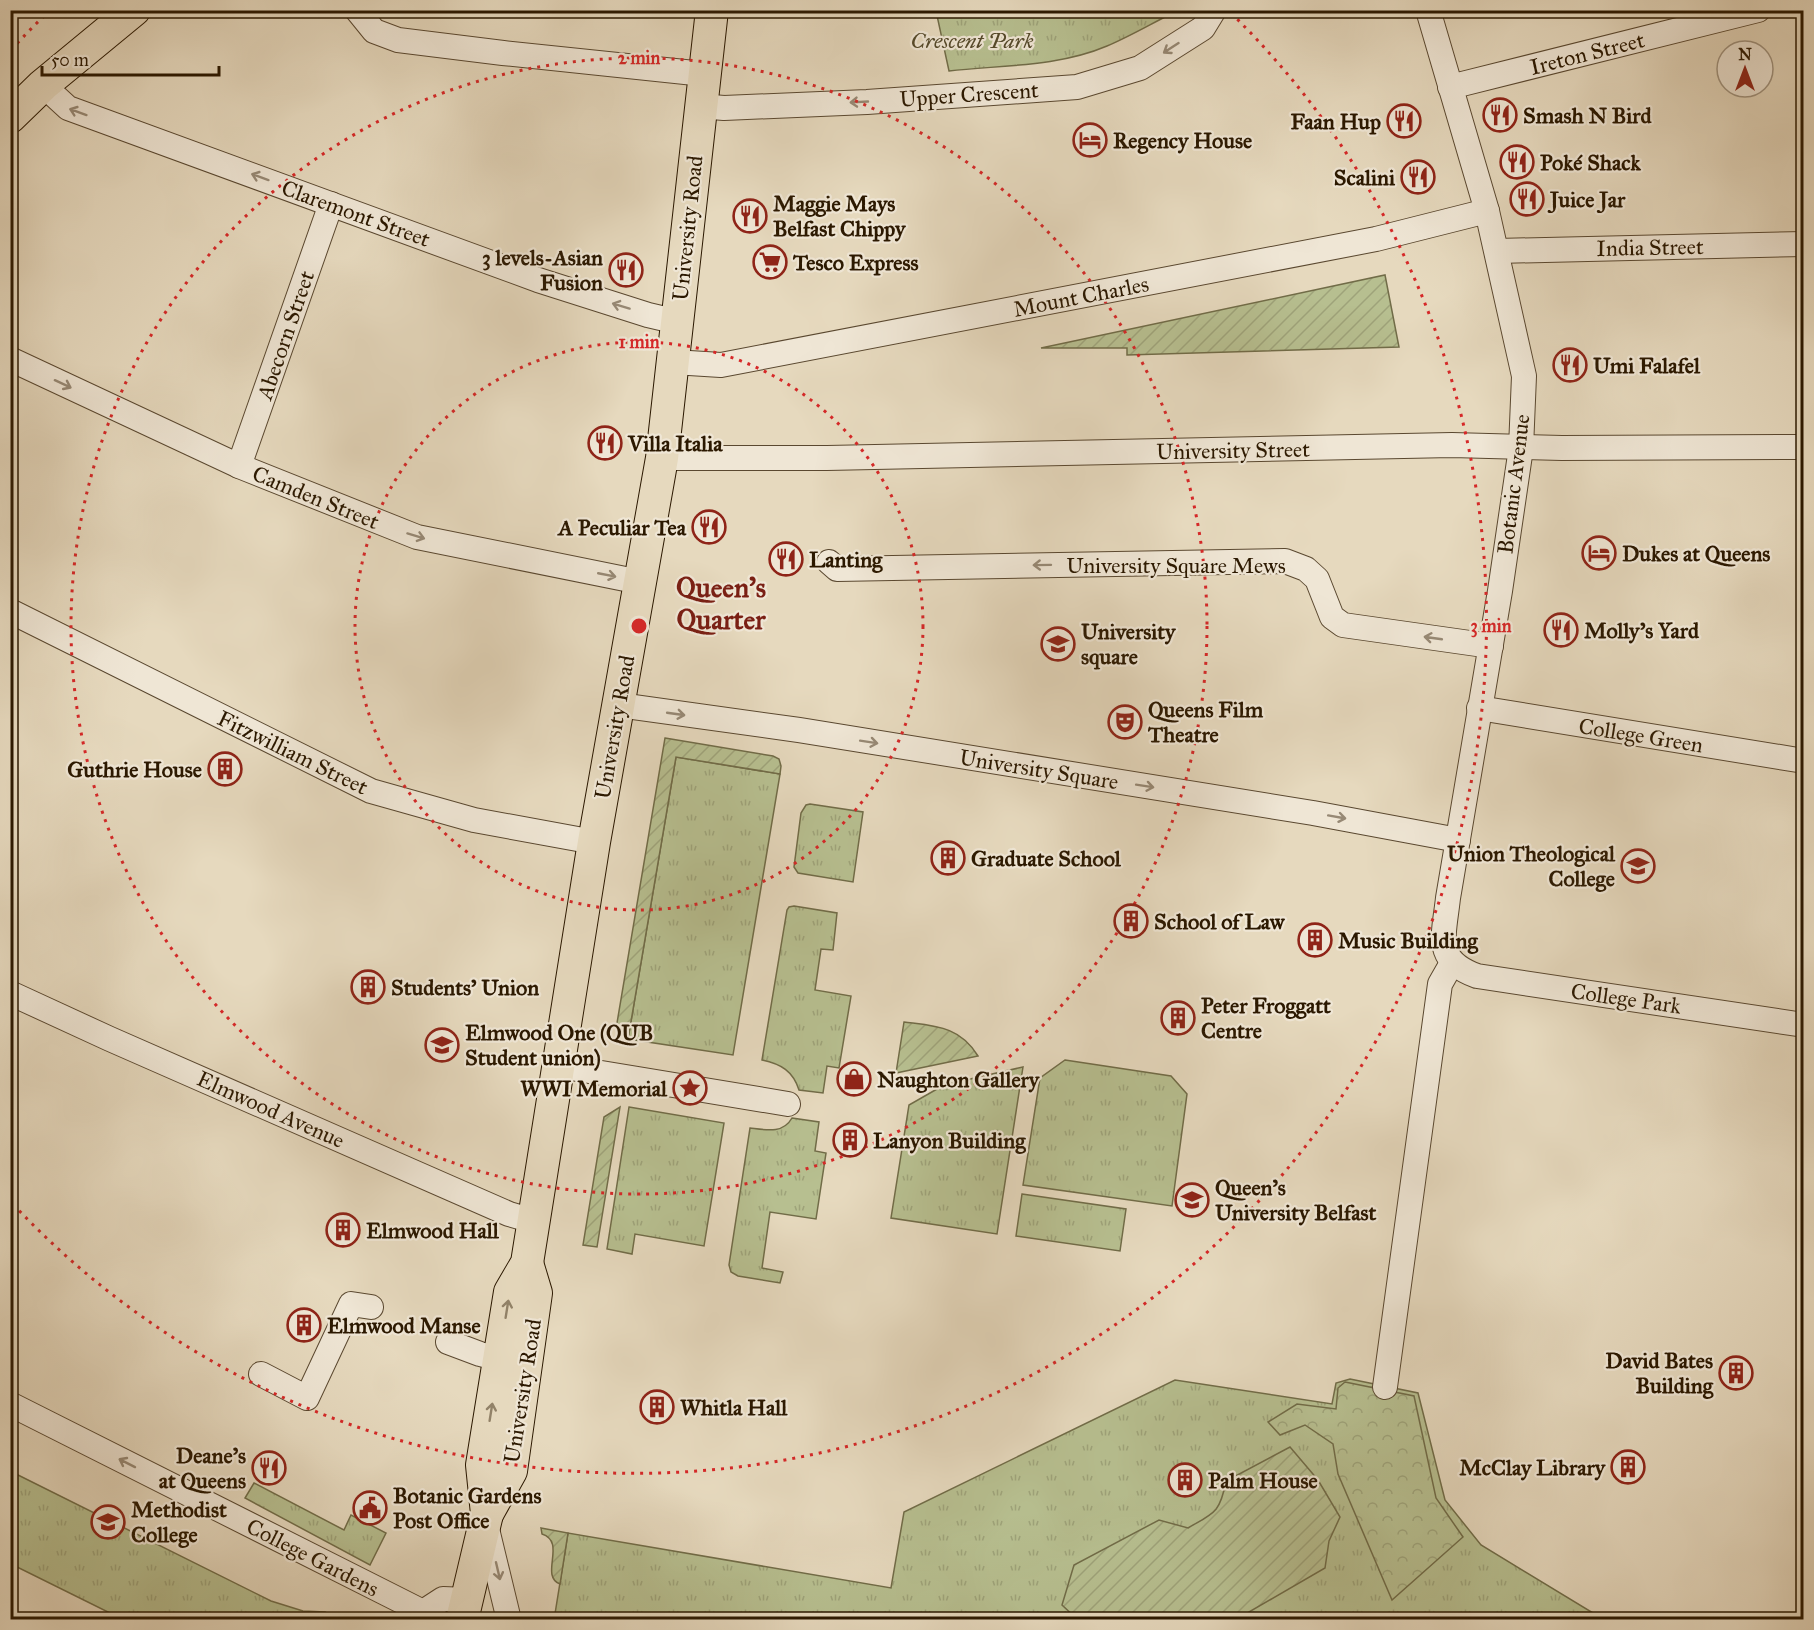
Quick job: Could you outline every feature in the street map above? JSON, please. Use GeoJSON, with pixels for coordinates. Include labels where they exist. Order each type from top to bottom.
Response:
{"type":"FeatureCollection","features":[{"type":"Feature","properties":{"kind":"main road"},"geometry":{"type":"LineString","coordinates":[[10,117],[43,85],[134,10]]}},
{"type":"Feature","properties":{"kind":"main road","name":"University Road"},"geometry":{"type":"LineString","coordinates":[[464,1610],[487,1518],[511,1471],[513,1363],[536,1293],[527,1263],[533,1221],[594,842],[662,458],[712,10]]}},
{"type":"Feature","properties":{"kind":"street"},"geometry":{"type":"LineString","coordinates":[[357,10],[374,31],[398,40],[704,74]]}},
{"type":"Feature","properties":{"kind":"street","name":"Upper Crescent"},"geometry":{"type":"LineString","coordinates":[[700,106],[724,108],[856,102],[1077,87],[1140,68],[1203,28],[1214,10]]}},
{"type":"Feature","properties":{"kind":"street","name":"Botanic Avenue"},"geometry":{"type":"LineString","coordinates":[[1428,10],[1487,211],[1524,376],[1521,448],[1491,646],[1448,897],[1443,943],[1452,963]]}},
{"type":"Feature","properties":{"kind":"street","name":"Ireton Street"},"geometry":{"type":"LineString","coordinates":[[1450,87],[1758,10]]}},
{"type":"Feature","properties":{"kind":"street","name":"Claremont Street"},"geometry":{"type":"LineString","coordinates":[[43,85],[68,108],[537,280],[648,315],[678,322]]}},
{"type":"Feature","properties":{"kind":"street","name":"Abecorn Street"},"geometry":{"type":"LineString","coordinates":[[239,466],[331,204]]}},
{"type":"Feature","properties":{"kind":"street","name":"Mount Charles"},"geometry":{"type":"LineString","coordinates":[[673,362],[721,365],[1376,239],[1487,211]]}},
{"type":"Feature","properties":{"kind":"street","name":"India Street"},"geometry":{"type":"LineString","coordinates":[[1497,251],[1803,244]]}},
{"type":"Feature","properties":{"kind":"street","name":"Camden Street"},"geometry":{"type":"LineString","coordinates":[[10,359],[239,466],[417,537],[640,582]]}},
{"type":"Feature","properties":{"kind":"street","name":"University Street"},"geometry":{"type":"LineString","coordinates":[[662,458],[827,458],[1452,445],[1521,448],[1803,447]]}},
{"type":"Feature","properties":{"kind":"street","name":"University Square Mews"},"geometry":{"type":"LineString","coordinates":[[829,562],[837,568],[1285,561],[1306,569],[1317,579],[1332,617],[1343,626],[1491,646]]}},
{"type":"Feature","properties":{"kind":"street","name":"Fitzwilliam Street"},"geometry":{"type":"LineString","coordinates":[[10,611],[371,791],[474,820],[594,842]]}},
{"type":"Feature","properties":{"kind":"street","name":"University Square"},"geometry":{"type":"LineString","coordinates":[[619,705],[799,730],[1313,813],[1458,840]]}},
{"type":"Feature","properties":{"kind":"street","name":"College Green"},"geometry":{"type":"LineString","coordinates":[[1479,708],[1803,761]]}},
{"type":"Feature","properties":{"kind":"street"},"geometry":{"type":"LineString","coordinates":[[1385,1387],[1440,984],[1452,963]]}},
{"type":"Feature","properties":{"kind":"street","name":"College Park"},"geometry":{"type":"LineString","coordinates":[[1452,963],[1460,970],[1477,976],[1803,1025]]}},
{"type":"Feature","properties":{"kind":"street","name":"Elmwood Avenue"},"geometry":{"type":"LineString","coordinates":[[10,993],[509,1214],[533,1221]]}},
{"type":"Feature","properties":{"kind":"street"},"geometry":{"type":"LineString","coordinates":[[559,1066],[795,1105]]}},
{"type":"Feature","properties":{"kind":"street"},"geometry":{"type":"LineString","coordinates":[[261,1374],[306,1398],[351,1304],[370,1307]]}},
{"type":"Feature","properties":{"kind":"street"},"geometry":{"type":"LineString","coordinates":[[448,1342],[513,1363]]}},
{"type":"Feature","properties":{"kind":"street","name":"College Gardens"},"geometry":{"type":"LineString","coordinates":[[10,1404],[426,1616],[443,1599],[464,1610]]}},
{"type":"Feature","properties":{"kind":"street"},"geometry":{"type":"LineString","coordinates":[[487,1518],[509,1620]]}},
{"type":"Feature","properties":{"kind":"green space","name":"Crescent Park"},"geometry":{"type":"Polygon","coordinates":[[[936,10],[1177,11],[1116,42],[1069,58],[1049,62],[949,71],[936,10]]]}},
{"type":"Feature","properties":{"kind":"green space"},"geometry":{"type":"Polygon","coordinates":[[[1385,275],[1399,347],[1127,355],[1127,348],[1041,348],[1385,275]]]}},
{"type":"Feature","properties":{"kind":"green space"},"geometry":{"type":"Polygon","coordinates":[[[665,738],[773,756],[779,759],[781,766],[780,774],[676,757],[628,1039],[617,1023],[665,738]]]}},
{"type":"Feature","properties":{"kind":"green space"},"geometry":{"type":"Polygon","coordinates":[[[676,757],[780,774],[733,1055],[628,1039],[676,757]]]}},
{"type":"Feature","properties":{"kind":"green space"},"geometry":{"type":"Polygon","coordinates":[[[806,805],[863,812],[853,882],[798,873],[794,867],[801,813],[806,805]]]}},
{"type":"Feature","properties":{"kind":"green space"},"geometry":{"type":"Polygon","coordinates":[[[794,906],[837,913],[833,950],[821,949],[815,990],[851,996],[839,1068],[827,1066],[823,1093],[799,1090],[790,1073],[775,1064],[762,1060],[787,910],[794,906]]]}},
{"type":"Feature","properties":{"kind":"green space"},"geometry":{"type":"Polygon","coordinates":[[[904,1022],[946,1029],[955,1033],[971,1046],[978,1056],[896,1073],[904,1022]]]}},
{"type":"Feature","properties":{"kind":"green space"},"geometry":{"type":"Polygon","coordinates":[[[1065,1060],[1171,1076],[1187,1094],[1172,1206],[1023,1185],[1040,1078],[1065,1060]]]}},
{"type":"Feature","properties":{"kind":"green space"},"geometry":{"type":"Polygon","coordinates":[[[1023,1067],[997,1234],[891,1218],[909,1105],[944,1085],[1023,1067]]]}},
{"type":"Feature","properties":{"kind":"green space"},"geometry":{"type":"Polygon","coordinates":[[[620,1107],[597,1247],[583,1245],[604,1117],[620,1107]]]}},
{"type":"Feature","properties":{"kind":"green space"},"geometry":{"type":"Polygon","coordinates":[[[629,1107],[724,1123],[704,1246],[635,1234],[632,1254],[607,1249],[629,1107]]]}},
{"type":"Feature","properties":{"kind":"green space"},"geometry":{"type":"Polygon","coordinates":[[[792,1118],[819,1122],[815,1151],[826,1153],[816,1219],[770,1212],[762,1268],[783,1272],[780,1283],[738,1276],[731,1272],[729,1265],[750,1128],[779,1129],[792,1118]]]}},
{"type":"Feature","properties":{"kind":"green space"},"geometry":{"type":"Polygon","coordinates":[[[1022,1194],[1126,1209],[1120,1251],[1016,1236],[1022,1194]]]}},
{"type":"Feature","properties":{"kind":"green space"},"geometry":{"type":"Polygon","coordinates":[[[1350,1379],[1418,1393],[1445,1500],[1481,1545],[1603,1619],[554,1620],[568,1533],[891,1588],[904,1512],[1175,1380],[1332,1404],[1336,1383],[1350,1379]]]}},
{"type":"Feature","properties":{"kind":"green space"},"geometry":{"type":"Polygon","coordinates":[[[1345,1382],[1414,1396],[1436,1498],[1463,1537],[1392,1600],[1338,1474],[1333,1444],[1305,1425],[1280,1435],[1268,1422],[1297,1404],[1336,1409],[1338,1388],[1345,1382]]]}},
{"type":"Feature","properties":{"kind":"green space"},"geometry":{"type":"Polygon","coordinates":[[[1290,1447],[1318,1480],[1340,1517],[1329,1541],[1325,1568],[1237,1619],[1077,1619],[1062,1605],[1074,1565],[1159,1520],[1188,1528],[1214,1511],[1221,1500],[1226,1481],[1290,1447]]]}},
{"type":"Feature","properties":{"kind":"green space"},"geometry":{"type":"Polygon","coordinates":[[[10,1471],[271,1601],[303,1611],[325,1612],[339,1619],[122,1619],[11,1564],[10,1471]]]}},
{"type":"Feature","properties":{"kind":"green space"},"geometry":{"type":"Polygon","coordinates":[[[254,1483],[344,1530],[351,1515],[386,1533],[370,1565],[245,1498],[254,1483]]]}},
{"type":"Feature","properties":{"kind":"green space"},"geometry":{"type":"Polygon","coordinates":[[[541,1528],[568,1533],[560,1584],[554,1580],[552,1574],[552,1544],[549,1538],[542,1534],[541,1528]]]}},
{"type":"Feature","properties":{"kind":"place","name":"Smash N Bird"},"geometry":{"type":"Point","coordinates":[1500,115]}},
{"type":"Feature","properties":{"kind":"place","name":"Faan Hup"},"geometry":{"type":"Point","coordinates":[1404,121]}},
{"type":"Feature","properties":{"kind":"place","name":"Regency House"},"geometry":{"type":"Point","coordinates":[1090,140]}},
{"type":"Feature","properties":{"kind":"place","name":"Poké Shack"},"geometry":{"type":"Point","coordinates":[1517,162]}},
{"type":"Feature","properties":{"kind":"place","name":"Scalini"},"geometry":{"type":"Point","coordinates":[1418,177]}},
{"type":"Feature","properties":{"kind":"place","name":"Juice Jar"},"geometry":{"type":"Point","coordinates":[1527,199]}},
{"type":"Feature","properties":{"kind":"place","name":"Maggie Mays Belfast Chippy"},"geometry":{"type":"Point","coordinates":[750,216]}},
{"type":"Feature","properties":{"kind":"place","name":"Tesco Express"},"geometry":{"type":"Point","coordinates":[770,262]}},
{"type":"Feature","properties":{"kind":"place","name":"3 levels-Asian Fusion"},"geometry":{"type":"Point","coordinates":[626,270]}},
{"type":"Feature","properties":{"kind":"place","name":"Umi Falafel"},"geometry":{"type":"Point","coordinates":[1570,365]}},
{"type":"Feature","properties":{"kind":"place","name":"Villa Italia"},"geometry":{"type":"Point","coordinates":[605,443]}},
{"type":"Feature","properties":{"kind":"place","name":"A Peculiar Tea"},"geometry":{"type":"Point","coordinates":[709,527]}},
{"type":"Feature","properties":{"kind":"place","name":"Dukes at Queens"},"geometry":{"type":"Point","coordinates":[1599,553]}},
{"type":"Feature","properties":{"kind":"place","name":"Lanting"},"geometry":{"type":"Point","coordinates":[786,559]}},
{"type":"Feature","properties":{"kind":"place","name":"Molly's Yard"},"geometry":{"type":"Point","coordinates":[1561,630]}},
{"type":"Feature","properties":{"kind":"place","name":"University square"},"geometry":{"type":"Point","coordinates":[1058,644]}},
{"type":"Feature","properties":{"kind":"place","name":"Queens Film Theatre"},"geometry":{"type":"Point","coordinates":[1125,722]}},
{"type":"Feature","properties":{"kind":"place","name":"Guthrie House"},"geometry":{"type":"Point","coordinates":[225,769]}},
{"type":"Feature","properties":{"kind":"place","name":"Graduate School"},"geometry":{"type":"Point","coordinates":[948,858]}},
{"type":"Feature","properties":{"kind":"place","name":"Union Theological College"},"geometry":{"type":"Point","coordinates":[1638,866]}},
{"type":"Feature","properties":{"kind":"place","name":"School of Law"},"geometry":{"type":"Point","coordinates":[1131,921]}},
{"type":"Feature","properties":{"kind":"place","name":"Music Building"},"geometry":{"type":"Point","coordinates":[1315,940]}},
{"type":"Feature","properties":{"kind":"place","name":"Students' Union"},"geometry":{"type":"Point","coordinates":[368,987]}},
{"type":"Feature","properties":{"kind":"place","name":"Peter Froggatt Centre"},"geometry":{"type":"Point","coordinates":[1178,1018]}},
{"type":"Feature","properties":{"kind":"place","name":"Elmwood One (QUB Student union)"},"geometry":{"type":"Point","coordinates":[442,1045]}},
{"type":"Feature","properties":{"kind":"place","name":"Naughton Gallery"},"geometry":{"type":"Point","coordinates":[854,1079]}},
{"type":"Feature","properties":{"kind":"place","name":"WWI Memorial"},"geometry":{"type":"Point","coordinates":[690,1088]}},
{"type":"Feature","properties":{"kind":"place","name":"Lanyon Building"},"geometry":{"type":"Point","coordinates":[850,1140]}},
{"type":"Feature","properties":{"kind":"place","name":"Queen's University Belfast"},"geometry":{"type":"Point","coordinates":[1192,1200]}},
{"type":"Feature","properties":{"kind":"place","name":"Elmwood Hall"},"geometry":{"type":"Point","coordinates":[343,1230]}},
{"type":"Feature","properties":{"kind":"place","name":"Elmwood Manse"},"geometry":{"type":"Point","coordinates":[304,1325]}},
{"type":"Feature","properties":{"kind":"place","name":"David Bates Building"},"geometry":{"type":"Point","coordinates":[1736,1373]}},
{"type":"Feature","properties":{"kind":"place","name":"Whitla Hall"},"geometry":{"type":"Point","coordinates":[657,1407]}},
{"type":"Feature","properties":{"kind":"place","name":"McClay Library"},"geometry":{"type":"Point","coordinates":[1628,1467]}},
{"type":"Feature","properties":{"kind":"place","name":"Deane's at Queens"},"geometry":{"type":"Point","coordinates":[269,1468]}},
{"type":"Feature","properties":{"kind":"place","name":"Palm House"},"geometry":{"type":"Point","coordinates":[1185,1480]}},
{"type":"Feature","properties":{"kind":"place","name":"Botanic Gardens Post Office"},"geometry":{"type":"Point","coordinates":[370,1508]}},
{"type":"Feature","properties":{"kind":"place","name":"Methodist College"},"geometry":{"type":"Point","coordinates":[108,1522]}},
{"type":"Feature","properties":{"kind":"district","name":"Queen's Quarter"},"geometry":{"type":"Point","coordinates":[721,603]}}]}
